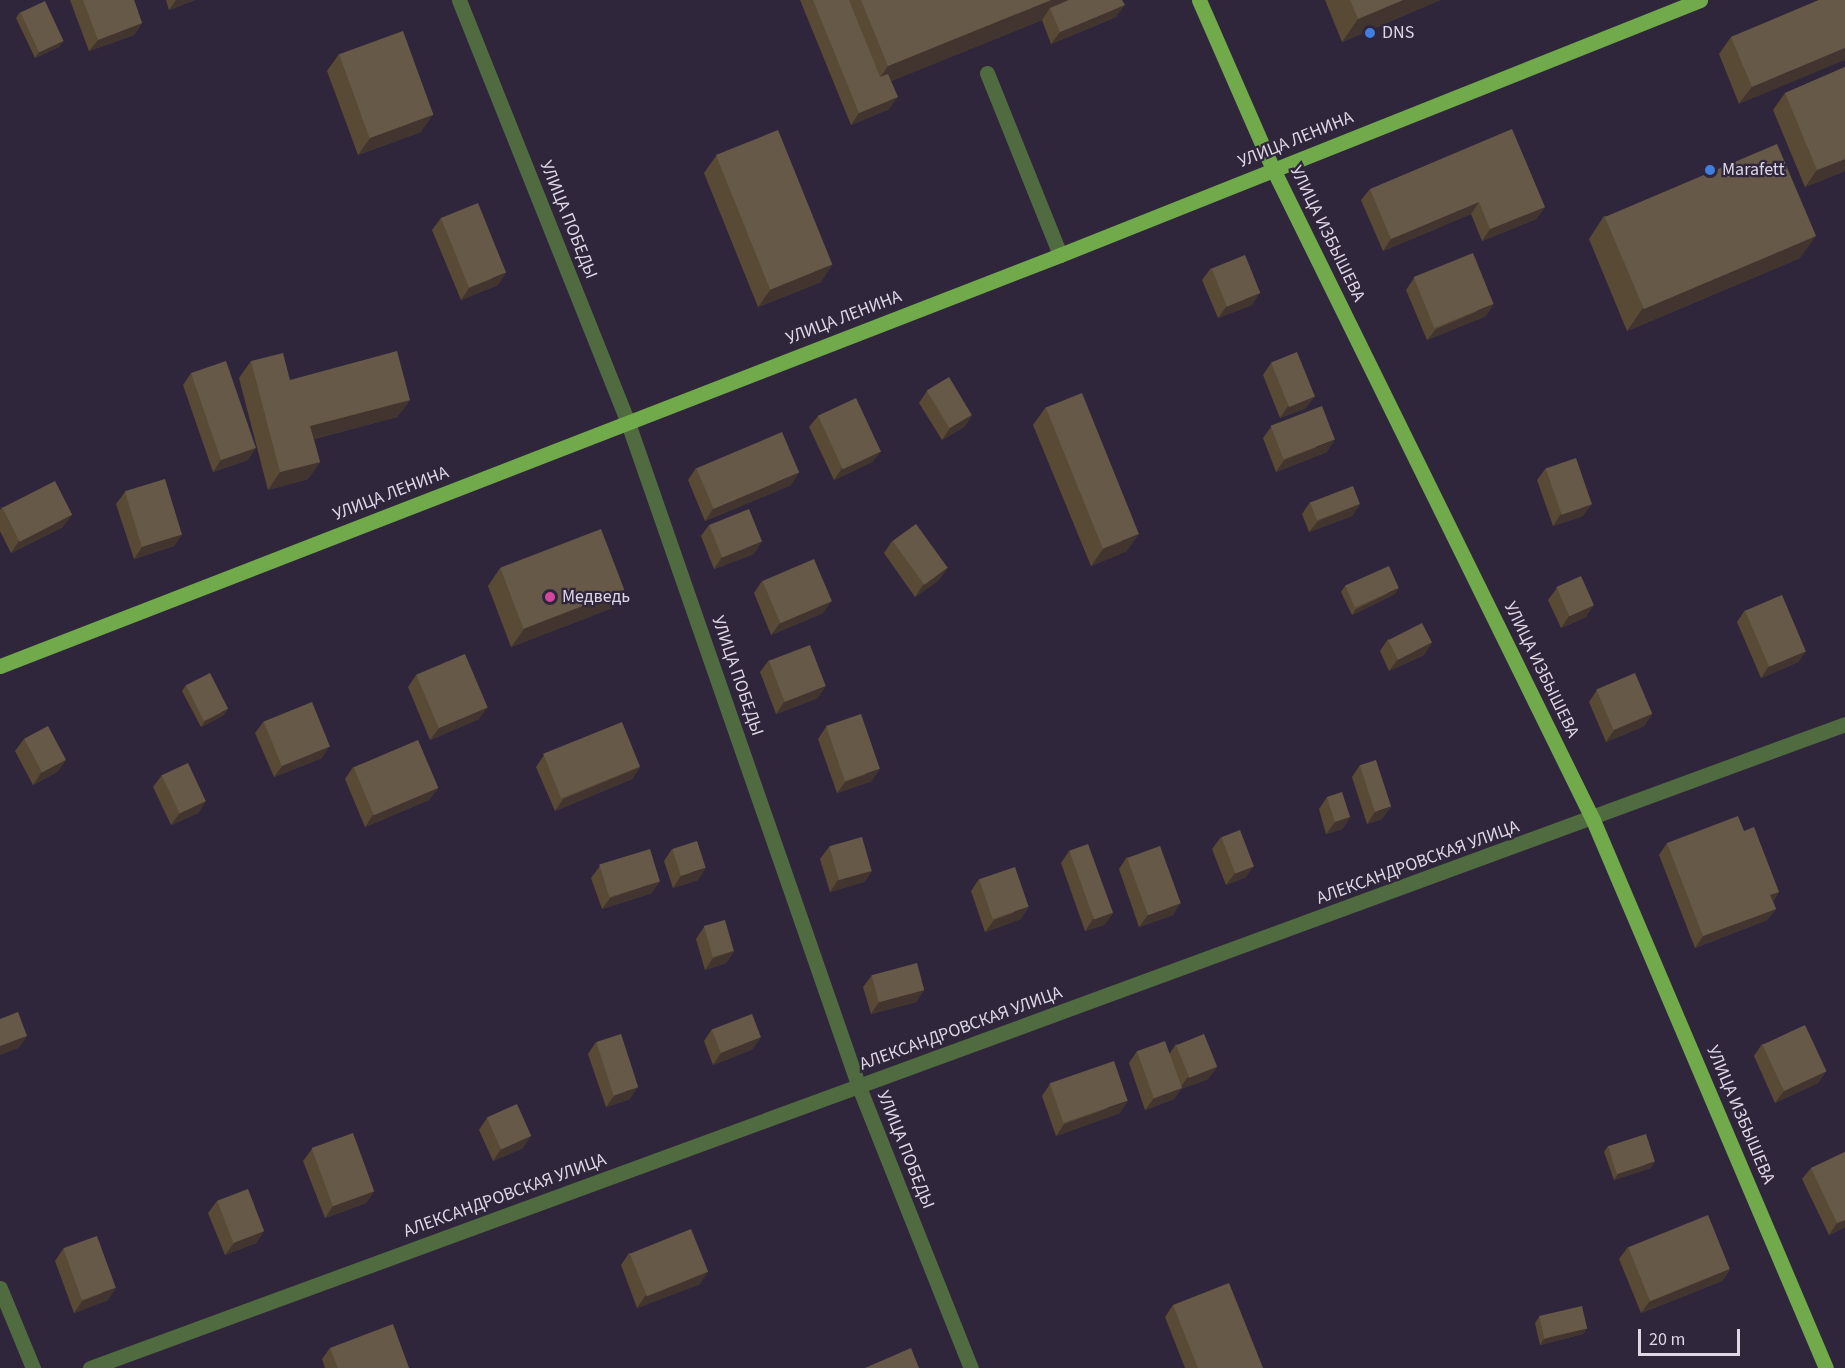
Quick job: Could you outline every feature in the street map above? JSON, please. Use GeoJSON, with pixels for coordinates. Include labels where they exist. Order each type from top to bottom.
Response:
{"type":"FeatureCollection","features":[{"type":"Feature","properties":{"kind":"main road","name":"УЛИЦА ИЗБЫШЕВА"},"geometry":{"type":"LineString","coordinates":[[1199,0],[1274,169],[1593,820],[1826,1368]]}},
{"type":"Feature","properties":{"kind":"main road","name":"УЛИЦА ЛЕНИНА"},"geometry":{"type":"LineString","coordinates":[[0,666],[1060,255],[1700,0]]}},
{"type":"Feature","properties":{"kind":"street","name":"УЛИЦА ПОБЕДЫ"},"geometry":{"type":"LineString","coordinates":[[459,0],[628,423],[859,1087],[971,1368]]}},
{"type":"Feature","properties":{"kind":"street"},"geometry":{"type":"LineString","coordinates":[[987,73],[1060,255]]}},
{"type":"Feature","properties":{"kind":"street","name":"АЛЕКСАНДРОВСКАЯ УЛИЦА"},"geometry":{"type":"LineString","coordinates":[[90,1368],[1593,820],[1845,724]]}},
{"type":"Feature","properties":{"kind":"street"},"geometry":{"type":"LineString","coordinates":[[0,1288],[33,1368]]}},
{"type":"Feature","properties":{"kind":"building"},"geometry":{"type":"Polygon","coordinates":[[[83,0],[134,0],[142,23],[98,40],[83,0]]]}},
{"type":"Feature","properties":{"kind":"building"},"geometry":{"type":"Polygon","coordinates":[[[813,0],[849,0],[880,77],[888,74],[898,97],[859,113],[813,0]]]}},
{"type":"Feature","properties":{"kind":"building"},"geometry":{"type":"Polygon","coordinates":[[[861,0],[1051,0],[888,66],[861,0]]]}},
{"type":"Feature","properties":{"kind":"building"},"geometry":{"type":"Polygon","coordinates":[[[1069,0],[1122,0],[1125,5],[1060,32],[1050,8],[1069,0]]]}},
{"type":"Feature","properties":{"kind":"building"},"geometry":{"type":"Polygon","coordinates":[[[1350,0],[1403,0],[1358,19],[1350,0]]]}},
{"type":"Feature","properties":{"kind":"building"},"geometry":{"type":"Polygon","coordinates":[[[1819,0],[1845,0],[1845,48],[1752,87],[1731,37],[1819,0]]]}},
{"type":"Feature","properties":{"kind":"building"},"geometry":{"type":"Polygon","coordinates":[[[45,1],[64,41],[39,52],[21,12],[45,1]]]}},
{"type":"Feature","properties":{"kind":"building"},"geometry":{"type":"Polygon","coordinates":[[[403,31],[433,115],[370,138],[339,54],[403,31]]]}},
{"type":"Feature","properties":{"kind":"building"},"geometry":{"type":"Polygon","coordinates":[[[1845,67],[1845,159],[1817,170],[1785,93],[1845,67]]]}},
{"type":"Feature","properties":{"kind":"building"},"geometry":{"type":"Polygon","coordinates":[[[1512,129],[1545,207],[1490,229],[1479,202],[1391,239],[1370,189],[1512,129]]]}},
{"type":"Feature","properties":{"kind":"building"},"geometry":{"type":"Polygon","coordinates":[[[778,130],[832,264],[770,290],[716,155],[778,130]]]}},
{"type":"Feature","properties":{"kind":"building"},"geometry":{"type":"Polygon","coordinates":[[[1777,144],[1816,236],[1644,309],[1605,217],[1777,144]]]}},
{"type":"Feature","properties":{"kind":"building"},"geometry":{"type":"Polygon","coordinates":[[[478,203],[506,273],[469,288],[441,218],[478,203]]]}},
{"type":"Feature","properties":{"kind":"building"},"geometry":{"type":"Polygon","coordinates":[[[1473,253],[1494,304],[1434,328],[1414,277],[1473,253]]]}},
{"type":"Feature","properties":{"kind":"building"},"geometry":{"type":"Polygon","coordinates":[[[1245,255],[1260,293],[1227,307],[1212,268],[1245,255]]]}},
{"type":"Feature","properties":{"kind":"building"},"geometry":{"type":"Polygon","coordinates":[[[397,351],[410,400],[310,426],[320,462],[280,472],[251,361],[283,353],[290,380],[397,351]]]}},
{"type":"Feature","properties":{"kind":"building"},"geometry":{"type":"Polygon","coordinates":[[[1297,352],[1315,397],[1289,407],[1271,362],[1297,352]]]}},
{"type":"Feature","properties":{"kind":"building"},"geometry":{"type":"Polygon","coordinates":[[[226,361],[256,448],[221,460],[191,373],[226,361]]]}},
{"type":"Feature","properties":{"kind":"building"},"geometry":{"type":"Polygon","coordinates":[[[949,377],[972,415],[949,428],[927,390],[949,377]]]}},
{"type":"Feature","properties":{"kind":"building"},"geometry":{"type":"Polygon","coordinates":[[[1082,393],[1139,534],[1103,549],[1046,408],[1082,393]]]}},
{"type":"Feature","properties":{"kind":"building"},"geometry":{"type":"Polygon","coordinates":[[[856,398],[881,451],[843,469],[818,416],[856,398]]]}},
{"type":"Feature","properties":{"kind":"building"},"geometry":{"type":"Polygon","coordinates":[[[1322,406],[1335,440],[1284,459],[1271,426],[1322,406]]]}},
{"type":"Feature","properties":{"kind":"building"},"geometry":{"type":"Polygon","coordinates":[[[782,432],[799,473],[714,509],[696,468],[782,432]]]}},
{"type":"Feature","properties":{"kind":"building"},"geometry":{"type":"Polygon","coordinates":[[[1576,458],[1592,504],[1562,515],[1546,468],[1576,458]]]}},
{"type":"Feature","properties":{"kind":"building"},"geometry":{"type":"Polygon","coordinates":[[[165,479],[182,534],[142,547],[125,491],[165,479]]]}},
{"type":"Feature","properties":{"kind":"building"},"geometry":{"type":"Polygon","coordinates":[[[55,481],[72,515],[20,542],[2,508],[55,481]]]}},
{"type":"Feature","properties":{"kind":"building"},"geometry":{"type":"Polygon","coordinates":[[[1353,486],[1360,504],[1317,520],[1310,502],[1353,486]]]}},
{"type":"Feature","properties":{"kind":"building"},"geometry":{"type":"Polygon","coordinates":[[[749,509],[762,541],[722,558],[709,525],[749,509]]]}},
{"type":"Feature","properties":{"kind":"building"},"geometry":{"type":"Polygon","coordinates":[[[916,524],[948,568],[924,585],[893,541],[916,524]]]}},
{"type":"Feature","properties":{"kind":"building","name":"Медведь"},"geometry":{"type":"Polygon","coordinates":[[[601,529],[624,590],[523,628],[500,568],[601,529]]]}},
{"type":"Feature","properties":{"kind":"building"},"geometry":{"type":"Polygon","coordinates":[[[814,559],[832,601],[780,623],[762,581],[814,559]]]}},
{"type":"Feature","properties":{"kind":"building"},"geometry":{"type":"Polygon","coordinates":[[[1389,566],[1399,588],[1355,607],[1345,586],[1389,566]]]}},
{"type":"Feature","properties":{"kind":"building"},"geometry":{"type":"Polygon","coordinates":[[[1581,576],[1594,605],[1569,616],[1556,587],[1581,576]]]}},
{"type":"Feature","properties":{"kind":"building"},"geometry":{"type":"Polygon","coordinates":[[[1782,595],[1806,651],[1769,667],[1745,611],[1782,595]]]}},
{"type":"Feature","properties":{"kind":"building"},"geometry":{"type":"Polygon","coordinates":[[[1422,623],[1432,643],[1398,660],[1388,640],[1422,623]]]}},
{"type":"Feature","properties":{"kind":"building"},"geometry":{"type":"Polygon","coordinates":[[[810,645],[826,686],[785,702],[769,661],[810,645]]]}},
{"type":"Feature","properties":{"kind":"building"},"geometry":{"type":"Polygon","coordinates":[[[465,654],[488,707],[439,728],[416,675],[465,654]]]}},
{"type":"Feature","properties":{"kind":"building"},"geometry":{"type":"Polygon","coordinates":[[[210,673],[228,709],[204,721],[186,685],[210,673]]]}},
{"type":"Feature","properties":{"kind":"building"},"geometry":{"type":"Polygon","coordinates":[[[1635,673],[1652,714],[1614,730],[1596,689],[1635,673]]]}},
{"type":"Feature","properties":{"kind":"building"},"geometry":{"type":"Polygon","coordinates":[[[312,702],[330,747],[282,766],[264,721],[312,702]]]}},
{"type":"Feature","properties":{"kind":"building"},"geometry":{"type":"Polygon","coordinates":[[[861,714],[880,769],[845,781],[826,726],[861,714]]]}},
{"type":"Feature","properties":{"kind":"building"},"geometry":{"type":"Polygon","coordinates":[[[622,722],[640,767],[561,798],[543,754],[622,722]]]}},
{"type":"Feature","properties":{"kind":"building"},"geometry":{"type":"Polygon","coordinates":[[[48,726],[66,760],[42,772],[24,739],[48,726]]]}},
{"type":"Feature","properties":{"kind":"building"},"geometry":{"type":"Polygon","coordinates":[[[418,740],[438,788],[374,815],[354,767],[418,740]]]}},
{"type":"Feature","properties":{"kind":"building"},"geometry":{"type":"Polygon","coordinates":[[[1376,760],[1391,807],[1375,812],[1360,765],[1376,760]]]}},
{"type":"Feature","properties":{"kind":"building"},"geometry":{"type":"Polygon","coordinates":[[[188,763],[206,801],[179,813],[162,775],[188,763]]]}},
{"type":"Feature","properties":{"kind":"building"},"geometry":{"type":"Polygon","coordinates":[[[1342,792],[1350,817],[1335,822],[1327,797],[1342,792]]]}},
{"type":"Feature","properties":{"kind":"building"},"geometry":{"type":"Polygon","coordinates":[[[1738,816],[1744,831],[1754,827],[1779,892],[1770,895],[1776,909],[1703,936],[1667,843],[1738,816]]]}},
{"type":"Feature","properties":{"kind":"building"},"geometry":{"type":"Polygon","coordinates":[[[1240,830],[1254,866],[1235,874],[1221,837],[1240,830]]]}},
{"type":"Feature","properties":{"kind":"building"},"geometry":{"type":"Polygon","coordinates":[[[862,837],[872,871],[839,880],[829,846],[862,837]]]}},
{"type":"Feature","properties":{"kind":"building"},"geometry":{"type":"Polygon","coordinates":[[[697,841],[706,868],[681,876],[672,849],[697,841]]]}},
{"type":"Feature","properties":{"kind":"building"},"geometry":{"type":"Polygon","coordinates":[[[1088,844],[1113,913],[1094,919],[1069,851],[1088,844]]]}},
{"type":"Feature","properties":{"kind":"building"},"geometry":{"type":"Polygon","coordinates":[[[1160,846],[1181,903],[1148,915],[1127,858],[1160,846]]]}},
{"type":"Feature","properties":{"kind":"building"},"geometry":{"type":"Polygon","coordinates":[[[650,849],[660,882],[609,897],[599,864],[650,849]]]}},
{"type":"Feature","properties":{"kind":"building"},"geometry":{"type":"Polygon","coordinates":[[[1015,867],[1029,907],[993,919],[979,879],[1015,867]]]}},
{"type":"Feature","properties":{"kind":"building"},"geometry":{"type":"Polygon","coordinates":[[[725,920],[734,951],[713,957],[704,926],[725,920]]]}},
{"type":"Feature","properties":{"kind":"building"},"geometry":{"type":"Polygon","coordinates":[[[917,963],[924,990],[879,1002],[872,975],[917,963]]]}},
{"type":"Feature","properties":{"kind":"building"},"geometry":{"type":"Polygon","coordinates":[[[18,1012],[27,1036],[0,1046],[0,1019],[18,1012]]]}},
{"type":"Feature","properties":{"kind":"building"},"geometry":{"type":"Polygon","coordinates":[[[752,1014],[761,1037],[721,1053],[712,1029],[752,1014]]]}},
{"type":"Feature","properties":{"kind":"building"},"geometry":{"type":"Polygon","coordinates":[[[1805,1025],[1827,1071],[1784,1091],[1762,1045],[1805,1025]]]}},
{"type":"Feature","properties":{"kind":"building"},"geometry":{"type":"Polygon","coordinates":[[[621,1034],[638,1087],[614,1095],[596,1042],[621,1034]]]}},
{"type":"Feature","properties":{"kind":"building"},"geometry":{"type":"Polygon","coordinates":[[[1204,1034],[1217,1066],[1189,1078],[1176,1045],[1204,1034]]]}},
{"type":"Feature","properties":{"kind":"building"},"geometry":{"type":"Polygon","coordinates":[[[1165,1041],[1182,1088],[1154,1098],[1137,1051],[1165,1041]]]}},
{"type":"Feature","properties":{"kind":"building"},"geometry":{"type":"Polygon","coordinates":[[[1114,1061],[1128,1101],[1063,1123],[1050,1083],[1114,1061]]]}},
{"type":"Feature","properties":{"kind":"building"},"geometry":{"type":"Polygon","coordinates":[[[517,1104],[531,1136],[501,1149],[487,1117],[517,1104]]]}},
{"type":"Feature","properties":{"kind":"building"},"geometry":{"type":"Polygon","coordinates":[[[353,1133],[374,1191],[333,1206],[312,1148],[353,1133]]]}},
{"type":"Feature","properties":{"kind":"building"},"geometry":{"type":"Polygon","coordinates":[[[1646,1134],[1655,1162],[1617,1174],[1608,1146],[1646,1134]]]}},
{"type":"Feature","properties":{"kind":"building"},"geometry":{"type":"Polygon","coordinates":[[[1845,1152],[1845,1220],[1837,1223],[1811,1168],[1845,1152]]]}},
{"type":"Feature","properties":{"kind":"building"},"geometry":{"type":"Polygon","coordinates":[[[248,1189],[264,1231],[233,1243],[217,1201],[248,1189]]]}},
{"type":"Feature","properties":{"kind":"building"},"geometry":{"type":"Polygon","coordinates":[[[1708,1215],[1730,1269],[1650,1301],[1628,1247],[1708,1215]]]}},
{"type":"Feature","properties":{"kind":"building"},"geometry":{"type":"Polygon","coordinates":[[[691,1229],[708,1272],[647,1296],[630,1254],[691,1229]]]}},
{"type":"Feature","properties":{"kind":"building"},"geometry":{"type":"Polygon","coordinates":[[[97,1236],[116,1288],[82,1300],[63,1248],[97,1236]]]}},
{"type":"Feature","properties":{"kind":"building"},"geometry":{"type":"Polygon","coordinates":[[[1229,1283],[1263,1368],[1198,1368],[1173,1305],[1229,1283]]]}},
{"type":"Feature","properties":{"kind":"building"},"geometry":{"type":"Polygon","coordinates":[[[1582,1306],[1587,1328],[1544,1338],[1539,1316],[1582,1306]]]}},
{"type":"Feature","properties":{"kind":"building"},"geometry":{"type":"Polygon","coordinates":[[[393,1324],[409,1368],[338,1368],[330,1348],[393,1324]]]}},
{"type":"Feature","properties":{"kind":"building"},"geometry":{"type":"Polygon","coordinates":[[[911,1348],[919,1368],[865,1368],[911,1348]]]}},
{"type":"Feature","properties":{"kind":"place","name":"DNS"},"geometry":{"type":"Point","coordinates":[1370,33]}},
{"type":"Feature","properties":{"kind":"place","name":"Marafett"},"geometry":{"type":"Point","coordinates":[1710,170]}},
{"type":"Feature","properties":{"kind":"place","name":"Медведь"},"geometry":{"type":"Point","coordinates":[550,597]}}]}
